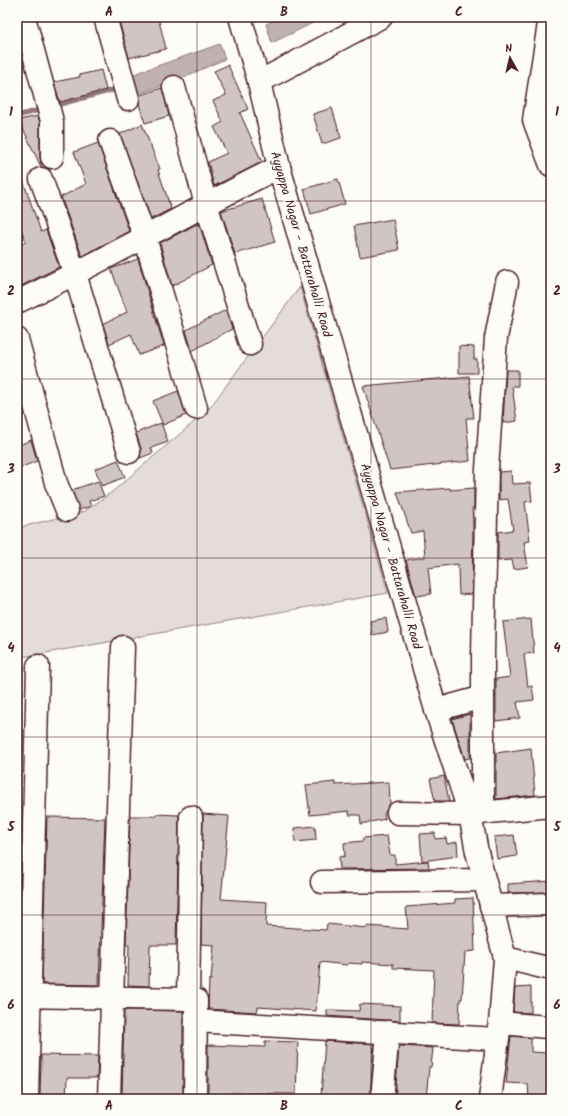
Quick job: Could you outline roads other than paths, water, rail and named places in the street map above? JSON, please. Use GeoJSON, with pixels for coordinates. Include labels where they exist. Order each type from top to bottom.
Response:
{"type":"FeatureCollection","features":[{"type":"Feature","properties":{"kind":"street"},"geometry":{"type":"LineString","coordinates":[[24,17],[49,112],[52,157]]}},
{"type":"Feature","properties":{"kind":"street"},"geometry":{"type":"LineString","coordinates":[[106,17],[126,90]]}},
{"type":"Feature","properties":{"kind":"street","name":"Ayyappa Nagar - Battarahalli Road"},"geometry":{"type":"LineString","coordinates":[[240,17],[259,82],[279,167],[436,710],[476,813],[484,880],[505,958],[490,1099]]}},
{"type":"Feature","properties":{"kind":"street"},"geometry":{"type":"LineString","coordinates":[[259,82],[381,17]]}},
{"type":"Feature","properties":{"kind":"street"},"geometry":{"type":"LineString","coordinates":[[550,17],[534,120],[551,165]]}},
{"type":"Feature","properties":{"kind":"street"},"geometry":{"type":"LineString","coordinates":[[174,87],[206,204],[250,344]]}},
{"type":"Feature","properties":{"kind":"street"},"geometry":{"type":"LineString","coordinates":[[110,141],[145,238],[196,408]]}},
{"type":"Feature","properties":{"kind":"street"},"geometry":{"type":"LineString","coordinates":[[17,302],[145,238],[206,204],[279,167]]}},
{"type":"Feature","properties":{"kind":"street"},"geometry":{"type":"LineString","coordinates":[[40,179],[75,274],[128,452]]}},
{"type":"Feature","properties":{"kind":"street"},"geometry":{"type":"LineString","coordinates":[[476,813],[483,697],[487,469],[496,338],[507,282]]}},
{"type":"Feature","properties":{"kind":"street"},"geometry":{"type":"LineString","coordinates":[[17,339],[56,483],[67,510]]}},
{"type":"Feature","properties":{"kind":"street"},"geometry":{"type":"LineString","coordinates":[[109,1099],[123,647]]}},
{"type":"Feature","properties":{"kind":"street"},"geometry":{"type":"LineString","coordinates":[[27,1099],[23,996],[38,666]]}},
{"type":"Feature","properties":{"kind":"street"},"geometry":{"type":"LineString","coordinates":[[436,710],[483,697]]}},
{"type":"Feature","properties":{"kind":"street"},"geometry":{"type":"LineString","coordinates":[[398,813],[476,813],[551,806]]}},
{"type":"Feature","properties":{"kind":"street"},"geometry":{"type":"LineString","coordinates":[[188,999],[192,817]]}},
{"type":"Feature","properties":{"kind":"street"},"geometry":{"type":"LineString","coordinates":[[322,882],[484,880]]}},
{"type":"Feature","properties":{"kind":"street"},"geometry":{"type":"LineString","coordinates":[[491,906],[551,904]]}},
{"type":"Feature","properties":{"kind":"street"},"geometry":{"type":"LineString","coordinates":[[505,958],[551,969]]}},
{"type":"Feature","properties":{"kind":"street"},"geometry":{"type":"LineString","coordinates":[[23,996],[112,996],[196,1000],[195,1099]]}},
{"type":"Feature","properties":{"kind":"street"},"geometry":{"type":"LineString","coordinates":[[196,1021],[388,1032],[498,1031],[548,1028]]}},
{"type":"Feature","properties":{"kind":"street"},"geometry":{"type":"LineString","coordinates":[[382,1099],[388,1032]]}},
{"type":"Feature","properties":{"kind":"waterway"},"geometry":{"type":"LineString","coordinates":[[53,106],[120,88]]}},
{"type":"Feature","properties":{"kind":"waterway"},"geometry":{"type":"LineString","coordinates":[[17,116],[43,109]]}}]}
